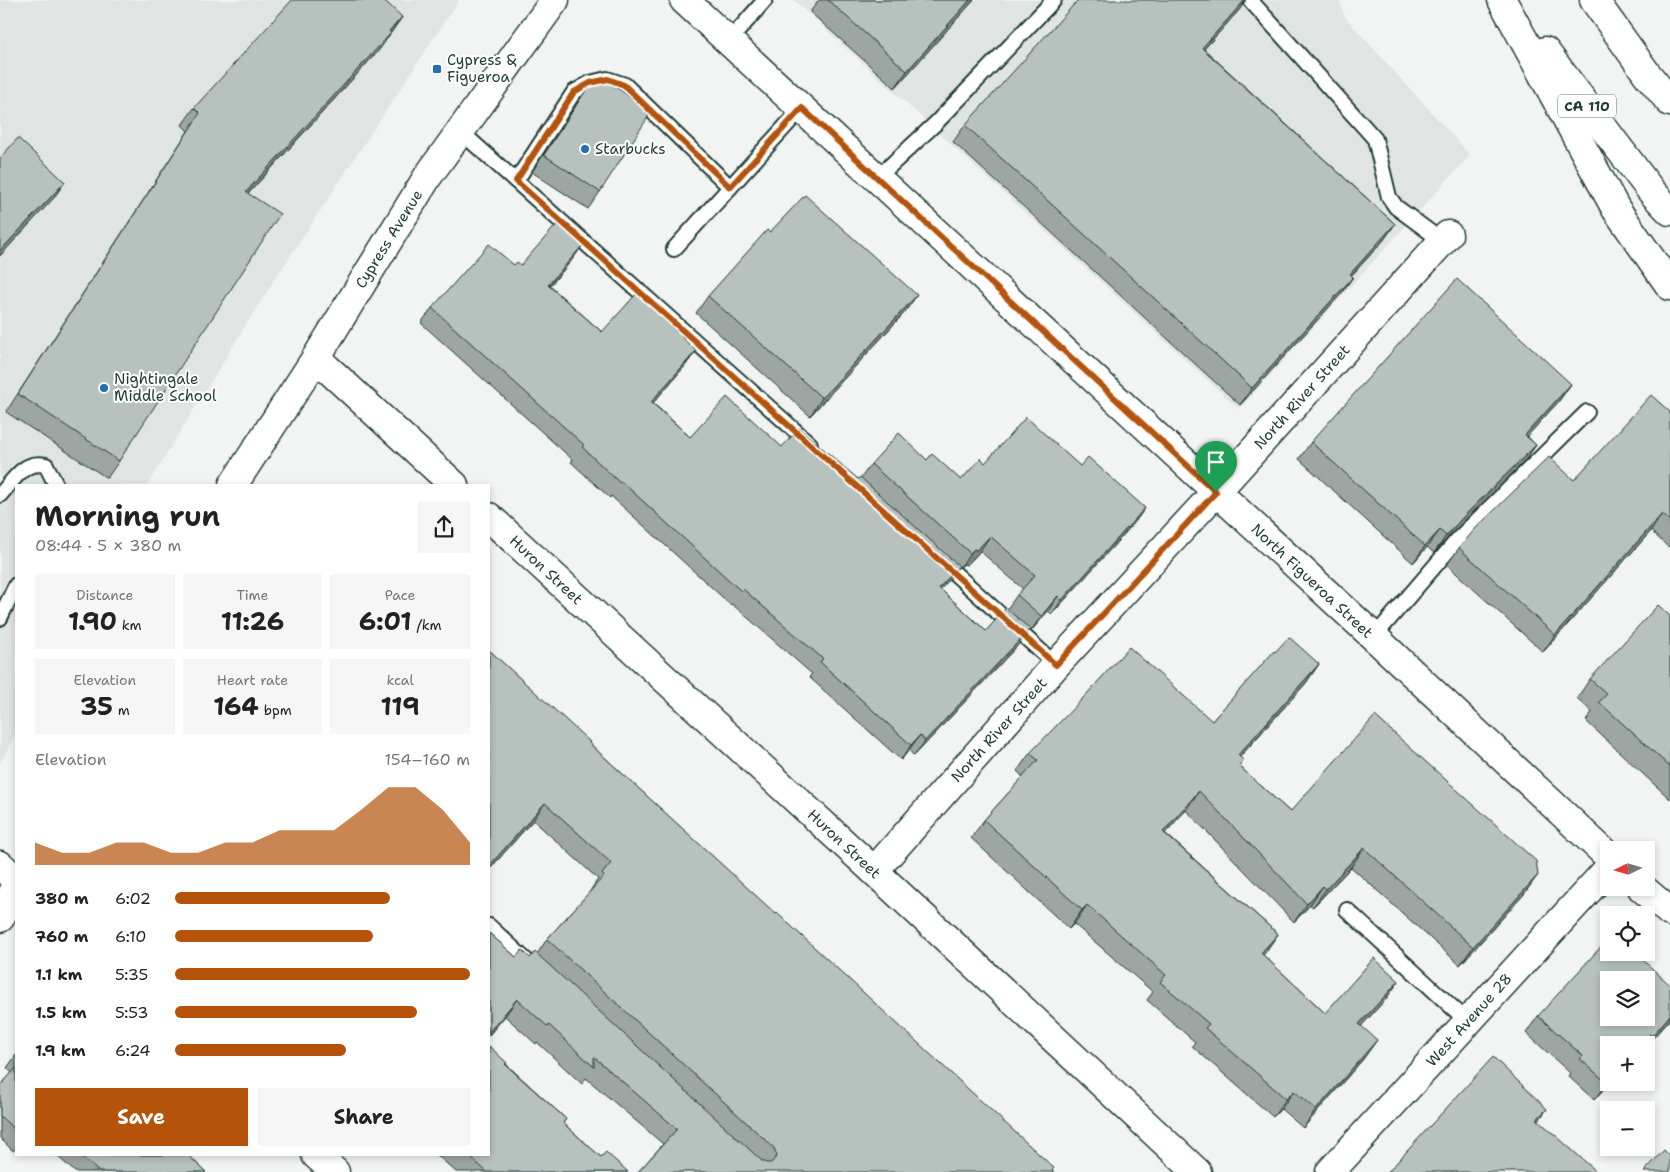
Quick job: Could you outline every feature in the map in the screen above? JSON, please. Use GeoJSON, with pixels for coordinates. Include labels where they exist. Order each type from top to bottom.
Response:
{"type":"FeatureCollection","features":[{"type":"Feature","properties":{"kind":"main road","name":"Cypress Avenue"},"geometry":{"type":"LineString","coordinates":[[234,484],[316,358],[428,176],[555,0]]}},
{"type":"Feature","properties":{"kind":"main road","name":"North Figueroa Street"},"geometry":{"type":"LineString","coordinates":[[684,0],[1374,637],[1600,850]]}},
{"type":"Feature","properties":{"kind":"main road"},"geometry":{"type":"LineString","coordinates":[[1502,0],[1616,209],[1670,286]]}},
{"type":"Feature","properties":{"kind":"main road","name":"CA 110"},"geometry":{"type":"LineString","coordinates":[[1506,0],[1652,192],[1670,211]]}},
{"type":"Feature","properties":{"kind":"main road"},"geometry":{"type":"LineString","coordinates":[[1594,0],[1647,74],[1670,102]]}},
{"type":"Feature","properties":{"kind":"main road","name":"North River Street"},"geometry":{"type":"LineString","coordinates":[[874,871],[1056,665],[1216,492],[1445,238]]}},
{"type":"Feature","properties":{"kind":"main road"},"geometry":{"type":"LineString","coordinates":[[316,358],[453,484]]}},
{"type":"Feature","properties":{"kind":"main road","name":"Huron Street"},"geometry":{"type":"LineString","coordinates":[[490,518],[874,871],[1197,1172]]}},
{"type":"Feature","properties":{"kind":"main road"},"geometry":{"type":"LineString","coordinates":[[0,865],[15,879]]}},
{"type":"Feature","properties":{"kind":"main road","name":"West Avenue 28"},"geometry":{"type":"LineString","coordinates":[[1330,1172],[1600,878]]}},
{"type":"Feature","properties":{"kind":"main road"},"geometry":{"type":"LineString","coordinates":[[0,918],[15,889]]}},
{"type":"Feature","properties":{"kind":"main road"},"geometry":{"type":"LineString","coordinates":[[1651,896],[1670,912]]}},
{"type":"Feature","properties":{"kind":"main road"},"geometry":{"type":"LineString","coordinates":[[317,1156],[335,1172]]}},
{"type":"Feature","properties":{"kind":"lane"},"geometry":{"type":"LineString","coordinates":[[728,41],[765,0]]}},
{"type":"Feature","properties":{"kind":"lane"},"geometry":{"type":"LineString","coordinates":[[877,178],[936,123],[1054,0]]}},
{"type":"Feature","properties":{"kind":"lane"},"geometry":{"type":"LineString","coordinates":[[1250,0],[1375,139],[1389,197],[1396,207],[1445,238]]}},
{"type":"Feature","properties":{"kind":"lane"},"geometry":{"type":"LineString","coordinates":[[516,181],[574,92],[590,83],[608,79],[624,85],[730,187]]}},
{"type":"Feature","properties":{"kind":"lane"},"geometry":{"type":"LineString","coordinates":[[674,249],[802,108]]}},
{"type":"Feature","properties":{"kind":"lane"},"geometry":{"type":"LineString","coordinates":[[460,131],[820,453]]}},
{"type":"Feature","properties":{"kind":"lane"},"geometry":{"type":"LineString","coordinates":[[1374,637],[1458,539],[1586,412]]}},
{"type":"Feature","properties":{"kind":"lane"},"geometry":{"type":"LineString","coordinates":[[0,495],[25,467],[36,463],[46,466],[55,484]]}},
{"type":"Feature","properties":{"kind":"lane"},"geometry":{"type":"LineString","coordinates":[[930,552],[1056,665]]}},
{"type":"Feature","properties":{"kind":"lane"},"geometry":{"type":"LineString","coordinates":[[0,618],[15,586]]}},
{"type":"Feature","properties":{"kind":"lane"},"geometry":{"type":"LineString","coordinates":[[1347,910],[1467,1021]]}},
{"type":"Feature","properties":{"kind":"lane"},"geometry":{"type":"LineString","coordinates":[[490,927],[539,972]]}},
{"type":"Feature","properties":{"kind":"shaded area","name":"Nightingale Middle School"},"geometry":{"type":"Polygon","coordinates":[[[0,0],[459,0],[267,291],[148,484],[15,484],[15,735],[0,764],[0,0]]]}},
{"type":"Feature","properties":{"kind":"shaded area"},"geometry":{"type":"Polygon","coordinates":[[[794,0],[1339,0],[1345,17],[1470,155],[1239,409],[794,0]]]}},
{"type":"Feature","properties":{"kind":"building"},"geometry":{"type":"Polygon","coordinates":[[[292,0],[384,0],[402,17],[389,31],[391,33],[246,192],[280,214],[119,461],[18,394],[200,113],[194,108],[292,0]]]}},
{"type":"Feature","properties":{"kind":"building"},"geometry":{"type":"Polygon","coordinates":[[[828,0],[970,0],[907,71],[828,0]]]}},
{"type":"Feature","properties":{"kind":"building"},"geometry":{"type":"Polygon","coordinates":[[[1078,0],[1245,0],[1202,48],[1395,224],[1350,274],[1353,277],[1252,388],[965,125],[1078,0]]]}},
{"type":"Feature","properties":{"kind":"building","name":"Starbucks"},"geometry":{"type":"Polygon","coordinates":[[[600,77],[652,111],[600,192],[544,155],[592,81],[600,77]]]}},
{"type":"Feature","properties":{"kind":"building"},"geometry":{"type":"Polygon","coordinates":[[[18,138],[65,182],[0,251],[0,158],[18,138]]]}},
{"type":"Feature","properties":{"kind":"building"},"geometry":{"type":"Polygon","coordinates":[[[805,195],[917,295],[822,398],[708,296],[767,230],[770,232],[805,195]]]}},
{"type":"Feature","properties":{"kind":"building"},"geometry":{"type":"Polygon","coordinates":[[[558,223],[583,245],[548,285],[602,332],[638,292],[696,351],[651,402],[690,437],[727,397],[782,447],[799,428],[858,479],[860,477],[959,566],[939,588],[986,631],[1006,608],[1030,629],[925,741],[920,735],[911,745],[820,662],[823,659],[743,589],[741,591],[622,482],[620,483],[582,447],[584,445],[432,308],[489,244],[514,265],[517,262],[521,265],[558,223]]]}},
{"type":"Feature","properties":{"kind":"building"},"geometry":{"type":"Polygon","coordinates":[[[1457,279],[1571,384],[1525,435],[1536,445],[1446,536],[1440,530],[1425,546],[1311,442],[1457,279]]]}},
{"type":"Feature","properties":{"kind":"building"},"geometry":{"type":"Polygon","coordinates":[[[1651,395],[1670,412],[1670,521],[1662,514],[1555,635],[1459,548],[1476,528],[1549,457],[1574,480],[1651,395]]]}},
{"type":"Feature","properties":{"kind":"building"},"geometry":{"type":"Polygon","coordinates":[[[1026,417],[1080,466],[1088,457],[1145,508],[1062,600],[1058,596],[1041,616],[1017,595],[1035,575],[990,536],[977,550],[974,549],[970,553],[871,464],[899,433],[927,460],[932,454],[961,480],[981,458],[985,463],[1026,417]]]}},
{"type":"Feature","properties":{"kind":"building"},"geometry":{"type":"Polygon","coordinates":[[[1658,605],[1670,616],[1670,767],[1599,702],[1607,694],[1590,679],[1658,605]]]}},
{"type":"Feature","properties":{"kind":"building"},"geometry":{"type":"Polygon","coordinates":[[[1289,637],[1319,664],[1238,755],[1243,760],[1239,766],[1290,812],[1375,716],[1536,861],[1538,875],[1473,947],[1364,848],[1326,889],[1323,886],[1307,904],[1199,791],[1163,832],[1278,934],[1261,953],[1325,1013],[1374,958],[1399,981],[1359,1024],[1377,1040],[1316,1110],[1294,1091],[1286,1099],[1205,1028],[1209,1024],[1160,982],[1166,975],[1087,905],[1082,910],[984,820],[1038,760],[1030,753],[1129,647],[1212,721],[1274,651],[1289,637]]]}},
{"type":"Feature","properties":{"kind":"building"},"geometry":{"type":"Polygon","coordinates":[[[490,651],[1054,1168],[1052,1170],[1055,1172],[638,1172],[677,1129],[594,1057],[594,1067],[549,1025],[548,1027],[517,999],[490,1031],[490,934],[516,957],[522,950],[530,958],[535,952],[762,1161],[771,1163],[777,1156],[774,1148],[547,939],[604,876],[602,874],[611,863],[545,803],[490,865],[490,651]]]}},
{"type":"Feature","properties":{"kind":"building"},"geometry":{"type":"Polygon","coordinates":[[[1600,948],[1600,961],[1644,961],[1655,971],[1600,971],[1600,1026],[1655,1026],[1655,971],[1670,985],[1670,1015],[1652,1036],[1650,1034],[1648,1036],[1600,1036],[1600,1077],[1580,1059],[1583,1056],[1538,1016],[1600,948]]]}},
{"type":"Feature","properties":{"kind":"building"},"geometry":{"type":"Polygon","coordinates":[[[490,1047],[507,1063],[505,1064],[566,1119],[563,1123],[601,1157],[606,1152],[628,1172],[487,1172],[469,1156],[490,1156],[490,1047]]]}},
{"type":"Feature","properties":{"kind":"building"},"geometry":{"type":"Polygon","coordinates":[[[1493,1057],[1547,1109],[1537,1119],[1597,1172],[1388,1172],[1493,1057]]]}},
{"type":"Feature","properties":{"kind":"building"},"geometry":{"type":"Polygon","coordinates":[[[15,1069],[15,1130],[0,1116],[0,1086],[15,1069]]]}},
{"type":"Feature","properties":{"kind":"building"},"geometry":{"type":"Polygon","coordinates":[[[1664,1150],[1670,1156],[1670,1172],[1644,1172],[1664,1150]]]}},
{"type":"Feature","properties":{"kind":"building"},"geometry":{"type":"Polygon","coordinates":[[[81,1156],[189,1156],[206,1172],[99,1172],[81,1156]]]}},
{"type":"Feature","properties":{"kind":"place","name":"Cypress & Figueroa"},"geometry":{"type":"Point","coordinates":[437,69]}},
{"type":"Feature","properties":{"kind":"place","name":"Starbucks"},"geometry":{"type":"Point","coordinates":[585,149]}},
{"type":"Feature","properties":{"kind":"place","name":"Nightingale Middle School"},"geometry":{"type":"Point","coordinates":[104,388]}},
{"type":"Feature","properties":{"kind":"route"},"geometry":{"type":"LineString","coordinates":[[608,79],[624,85],[730,187],[802,108],[1216,492],[1056,665],[516,181],[574,92],[590,83],[608,79]]}}]}
